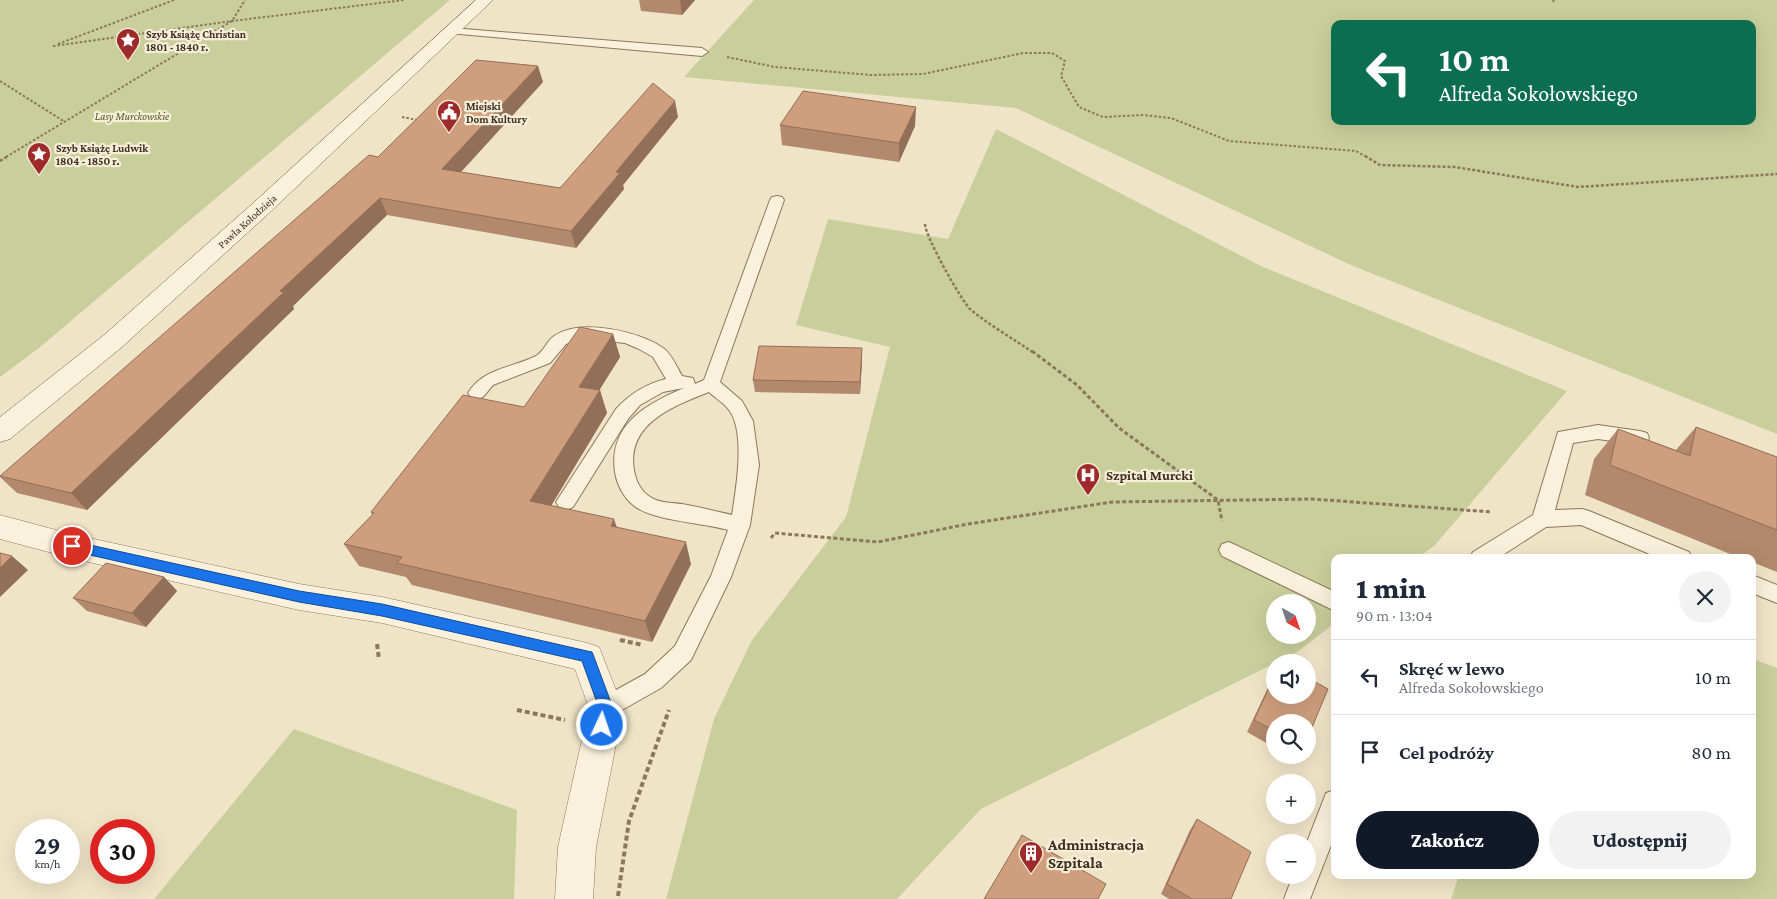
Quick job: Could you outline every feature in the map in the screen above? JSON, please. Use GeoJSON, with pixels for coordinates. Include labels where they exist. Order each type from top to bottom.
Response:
{"type":"FeatureCollection","features":[{"type":"Feature","properties":{"kind":"street","name":"Pawła Kołodzieja"},"geometry":{"type":"LineString","coordinates":[[0,432],[120,334],[274,197],[485,0]]}},
{"type":"Feature","properties":{"kind":"street"},"geometry":{"type":"LineString","coordinates":[[0,527],[72,546],[299,597],[382,610],[587,657],[606,708],[577,847],[574,899]]}},
{"type":"Feature","properties":{"kind":"lane"},"geometry":{"type":"LineString","coordinates":[[452,31],[702,52]]}},
{"type":"Feature","properties":{"kind":"lane"},"geometry":{"type":"LineString","coordinates":[[740,525],[705,516],[652,507],[636,497],[628,486],[622,468],[622,452],[629,433],[645,418],[667,403],[711,384],[778,200]]}},
{"type":"Feature","properties":{"kind":"lane"},"geometry":{"type":"LineString","coordinates":[[477,393],[487,381],[544,359],[560,340],[580,332],[628,338],[645,345],[659,353],[677,382]]}},
{"type":"Feature","properties":{"kind":"lane"},"geometry":{"type":"LineString","coordinates":[[566,502],[622,414],[634,401],[657,387],[677,382],[711,384],[736,406],[744,421],[749,465],[740,525],[721,577],[683,653],[653,681],[606,708]]}},
{"type":"Feature","properties":{"kind":"lane"},"geometry":{"type":"LineString","coordinates":[[1542,520],[1566,437],[1598,432],[1642,438],[1660,445]]}},
{"type":"Feature","properties":{"kind":"lane"},"geometry":{"type":"LineString","coordinates":[[1487,554],[1542,520],[1562,516],[1582,517],[1672,554]]}},
{"type":"Feature","properties":{"kind":"lane"},"geometry":{"type":"LineString","coordinates":[[1230,550],[1331,600]]}},
{"type":"Feature","properties":{"kind":"lane"},"geometry":{"type":"LineString","coordinates":[[1756,586],[1777,594]]}},
{"type":"Feature","properties":{"kind":"lane"},"geometry":{"type":"LineString","coordinates":[[1316,851],[1331,812]]}},
{"type":"Feature","properties":{"kind":"lane"},"geometry":{"type":"LineString","coordinates":[[1297,899],[1303,884]]}},
{"type":"Feature","properties":{"kind":"path"},"geometry":{"type":"LineString","coordinates":[[174,0],[53,46],[402,0]]}},
{"type":"Feature","properties":{"kind":"path"},"geometry":{"type":"LineString","coordinates":[[0,161],[232,21],[245,0]]}},
{"type":"Feature","properties":{"kind":"path"},"geometry":{"type":"LineString","coordinates":[[702,52],[775,67],[871,75],[923,74],[1023,53],[1052,53],[1065,61],[1061,76],[1080,108],[1103,117],[1142,115],[1171,118],[1230,141],[1356,151],[1380,165],[1455,167],[1550,180],[1578,187],[1777,174]]}},
{"type":"Feature","properties":{"kind":"path"},"geometry":{"type":"LineString","coordinates":[[0,81],[65,122]]}},
{"type":"Feature","properties":{"kind":"path"},"geometry":{"type":"LineString","coordinates":[[925,224],[925,230],[933,247],[970,308],[1059,370],[1077,385],[1119,428],[1218,500]]}},
{"type":"Feature","properties":{"kind":"path"},"geometry":{"type":"LineString","coordinates":[[769,541],[775,533],[878,542],[968,524],[1112,502],[1312,499],[1517,514],[1542,520]]}},
{"type":"Feature","properties":{"kind":"path"},"geometry":{"type":"LineString","coordinates":[[617,899],[629,821],[670,705]]}},
{"type":"Feature","properties":{"kind":"green space","name":"Lasy Murckowskie"},"geometry":{"type":"Polygon","coordinates":[[[0,0],[450,0],[39,348],[0,377],[0,0]]]}},
{"type":"Feature","properties":{"kind":"green space"},"geometry":{"type":"Polygon","coordinates":[[[754,0],[1777,0],[1777,434],[1353,266],[1016,108],[684,77],[754,0]]]}},
{"type":"Feature","properties":{"kind":"green space"},"geometry":{"type":"Polygon","coordinates":[[[996,129],[1261,266],[1567,391],[1435,545],[1423,554],[1331,554],[1331,626],[1316,638],[1316,594],[1266,594],[1266,644],[1307,644],[1297,652],[1293,654],[1266,654],[1266,667],[981,809],[897,899],[666,899],[714,719],[752,640],[846,517],[890,347],[796,325],[828,219],[948,239],[996,129]]]}},
{"type":"Feature","properties":{"kind":"green space"},"geometry":{"type":"Polygon","coordinates":[[[1756,660],[1777,668],[1777,899],[1451,899],[1458,879],[1756,879],[1756,660]]]}},
{"type":"Feature","properties":{"kind":"green space"},"geometry":{"type":"Polygon","coordinates":[[[294,729],[517,810],[514,899],[154,899],[294,729]]]}},
{"type":"Feature","properties":{"kind":"building"},"geometry":{"type":"Polygon","coordinates":[[[476,60],[538,66],[442,169],[560,188],[653,83],[675,101],[616,172],[620,173],[571,231],[380,198],[280,291],[284,292],[71,493],[0,476],[369,155],[378,157],[476,60]]]}},
{"type":"Feature","properties":{"kind":"building"},"geometry":{"type":"Polygon","coordinates":[[[803,91],[916,107],[899,143],[780,125],[803,91]]]}},
{"type":"Feature","properties":{"kind":"building"},"geometry":{"type":"Polygon","coordinates":[[[580,327],[613,334],[579,387],[600,390],[530,501],[614,519],[611,526],[686,542],[645,621],[397,563],[402,557],[344,544],[374,513],[371,512],[463,395],[524,407],[580,327]]]}},
{"type":"Feature","properties":{"kind":"building"},"geometry":{"type":"Polygon","coordinates":[[[759,346],[862,348],[860,382],[753,380],[759,346]]]}},
{"type":"Feature","properties":{"kind":"building"},"geometry":{"type":"Polygon","coordinates":[[[1696,427],[1777,457],[1777,530],[1610,465],[1618,429],[1690,456],[1696,427]]]}},
{"type":"Feature","properties":{"kind":"building"},"geometry":{"type":"Polygon","coordinates":[[[0,553],[12,556],[0,568],[0,553]]]}},
{"type":"Feature","properties":{"kind":"building"},"geometry":{"type":"Polygon","coordinates":[[[106,563],[164,577],[132,613],[73,598],[106,563]]]}},
{"type":"Feature","properties":{"kind":"building"},"geometry":{"type":"Polygon","coordinates":[[[1316,682],[1328,689],[1316,718],[1316,714],[1266,714],[1266,726],[1254,720],[1266,694],[1266,704],[1316,704],[1316,682]]]}},
{"type":"Feature","properties":{"kind":"building"},"geometry":{"type":"Polygon","coordinates":[[[1197,819],[1251,852],[1231,899],[1192,899],[1167,884],[1197,819]]]}},
{"type":"Feature","properties":{"kind":"building","name":"Administracja Szpitala"},"geometry":{"type":"Polygon","coordinates":[[[1022,835],[1106,884],[1098,899],[984,899],[1022,835]]]}},
{"type":"Feature","properties":{"kind":"place","name":"Szyb Książę Christian 1801 - 1840 r."},"geometry":{"type":"Point","coordinates":[128,61]}},
{"type":"Feature","properties":{"kind":"place","name":"Miejski Dom Kultury"},"geometry":{"type":"Point","coordinates":[449,133]}},
{"type":"Feature","properties":{"kind":"place","name":"Szyb Książę Ludwik 1804 - 1850 r."},"geometry":{"type":"Point","coordinates":[39,175]}},
{"type":"Feature","properties":{"kind":"place","name":"Szpital Murcki"},"geometry":{"type":"Point","coordinates":[1088,496]}},
{"type":"Feature","properties":{"kind":"place","name":"Administracja Szpitala"},"geometry":{"type":"Point","coordinates":[1031,874]}},
{"type":"Feature","properties":{"kind":"route"},"geometry":{"type":"LineString","coordinates":[[72,546],[299,597],[382,610],[587,657],[606,708],[602,725]]}}]}
